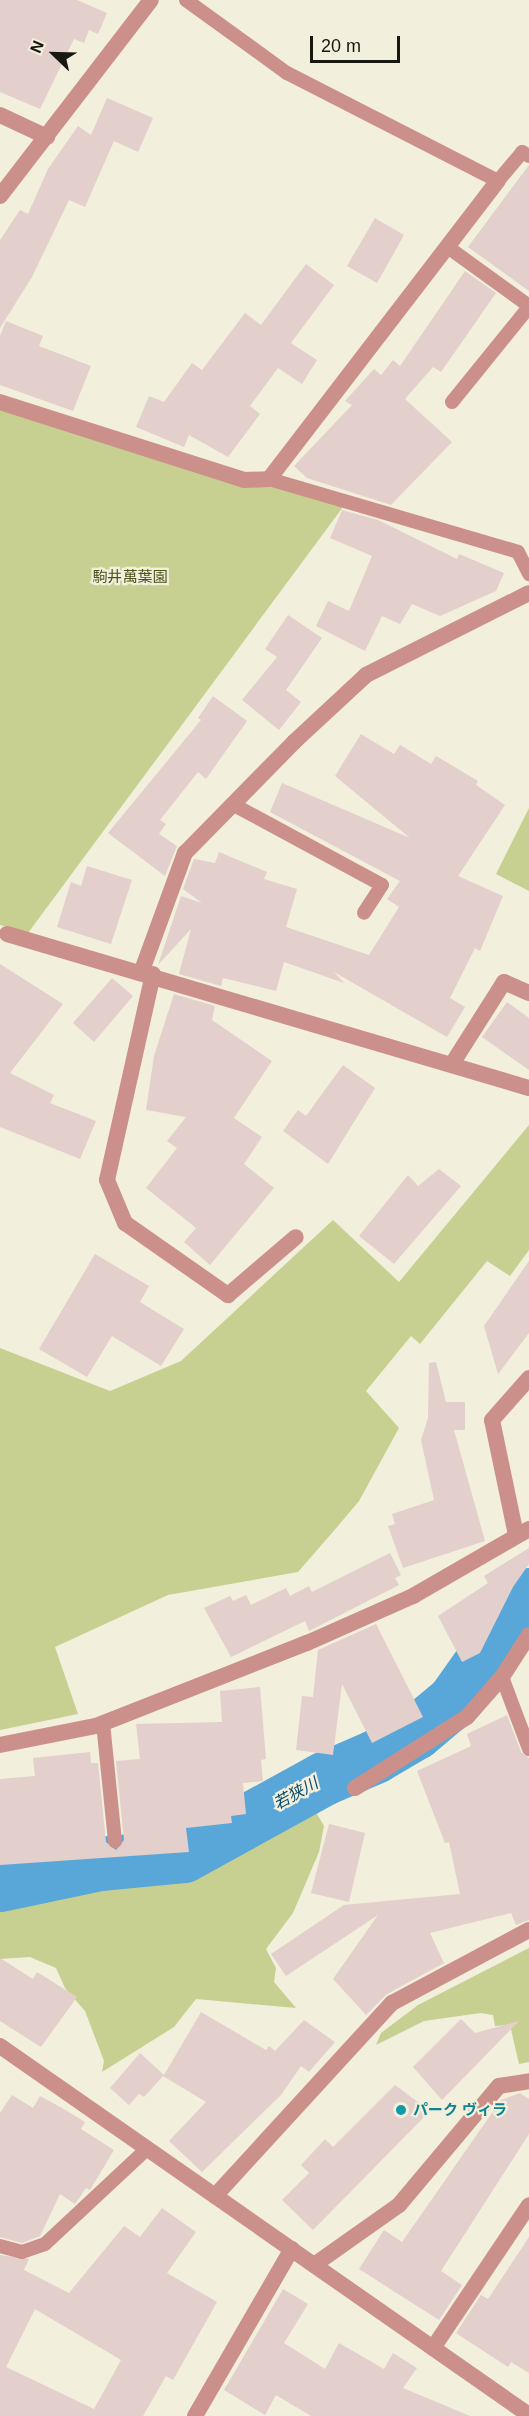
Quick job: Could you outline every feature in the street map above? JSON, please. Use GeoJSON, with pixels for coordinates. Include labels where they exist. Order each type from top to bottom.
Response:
{"type":"FeatureCollection","features":[{"type":"Feature","properties":{"kind":"street"},"geometry":{"type":"LineString","coordinates":[[0,196],[151,0]]}},
{"type":"Feature","properties":{"kind":"street"},"geometry":{"type":"LineString","coordinates":[[0,115],[47,137]]}},
{"type":"Feature","properties":{"kind":"street"},"geometry":{"type":"LineString","coordinates":[[0,402],[244,480],[269,479],[449,248],[498,181]]}},
{"type":"Feature","properties":{"kind":"street"},"geometry":{"type":"LineString","coordinates":[[296,1237],[228,1295],[125,1223],[106,1180],[147,974],[185,853],[366,675],[529,593]]}},
{"type":"Feature","properties":{"kind":"street"},"geometry":{"type":"LineString","coordinates":[[7,934],[529,1088]]}},
{"type":"Feature","properties":{"kind":"street"},"geometry":{"type":"LineString","coordinates":[[452,1064],[504,982],[529,993]]}},
{"type":"Feature","properties":{"kind":"street"},"geometry":{"type":"LineString","coordinates":[[0,1745],[103,1723],[413,1596],[523,1532],[492,1420],[529,1378]]}},
{"type":"Feature","properties":{"kind":"street"},"geometry":{"type":"LineString","coordinates":[[356,1788],[467,1717],[502,1677],[529,1635]]}},
{"type":"Feature","properties":{"kind":"street"},"geometry":{"type":"LineString","coordinates":[[215,2196],[392,2002],[529,1930]]}},
{"type":"Feature","properties":{"kind":"street"},"geometry":{"type":"LineString","coordinates":[[0,2046],[529,2415]]}},
{"type":"Feature","properties":{"kind":"street"},"geometry":{"type":"LineString","coordinates":[[314,2265],[399,2205],[499,2086],[529,2082]]}},
{"type":"Feature","properties":{"kind":"street"},"geometry":{"type":"LineString","coordinates":[[433,2348],[529,2205]]}},
{"type":"Feature","properties":{"kind":"street"},"geometry":{"type":"LineString","coordinates":[[195,2416],[292,2249]]}},
{"type":"Feature","properties":{"kind":"lane"},"geometry":{"type":"LineString","coordinates":[[186,0],[287,73],[498,181],[522,152],[529,156]]}},
{"type":"Feature","properties":{"kind":"lane"},"geometry":{"type":"LineString","coordinates":[[449,248],[529,306],[452,402]]}},
{"type":"Feature","properties":{"kind":"lane"},"geometry":{"type":"LineString","coordinates":[[269,479],[518,552],[529,574]]}},
{"type":"Feature","properties":{"kind":"lane"},"geometry":{"type":"LineString","coordinates":[[234,805],[381,885],[364,913]]}},
{"type":"Feature","properties":{"kind":"lane"},"geometry":{"type":"LineString","coordinates":[[502,1677],[529,1749]]}},
{"type":"Feature","properties":{"kind":"lane"},"geometry":{"type":"LineString","coordinates":[[103,1723],[115,1841]]}},
{"type":"Feature","properties":{"kind":"lane"},"geometry":{"type":"LineString","coordinates":[[0,2246],[21,2252],[45,2244],[147,2149]]}},
{"type":"Feature","properties":{"kind":"green space","name":"駒井萬葉園"},"geometry":{"type":"Polygon","coordinates":[[[0,403],[343,507],[28,933],[0,925],[0,403]]]}},
{"type":"Feature","properties":{"kind":"green space"},"geometry":{"type":"Polygon","coordinates":[[[529,808],[529,891],[496,874],[529,808]]]}},
{"type":"Feature","properties":{"kind":"green space"},"geometry":{"type":"Polygon","coordinates":[[[529,1125],[529,1250],[510,1276],[487,1261],[420,1344],[411,1336],[366,1391],[399,1428],[359,1501],[298,1572],[168,1595],[55,1647],[78,1714],[0,1730],[0,1348],[110,1391],[181,1361],[333,1220],[399,1282],[529,1125]]]}},
{"type":"Feature","properties":{"kind":"green space"},"geometry":{"type":"Polygon","coordinates":[[[296,1806],[314,1809],[324,1826],[319,1852],[293,1913],[266,1949],[276,1968],[274,1982],[296,2008],[196,1999],[174,2027],[102,2072],[104,2061],[85,2011],[65,1988],[56,1968],[30,1957],[0,1959],[0,1894],[16,1886],[92,1874],[113,1851],[165,1854],[221,1842],[296,1806]]]}},
{"type":"Feature","properties":{"kind":"green space"},"geometry":{"type":"Polygon","coordinates":[[[529,1948],[529,2062],[519,2064],[510,2025],[495,2026],[493,2015],[481,2013],[424,2021],[376,2045],[381,2033],[418,2005],[529,1948]]]}},
{"type":"Feature","properties":{"kind":"building"},"geometry":{"type":"Polygon","coordinates":[[[0,0],[77,0],[107,13],[98,34],[89,30],[84,43],[74,39],[40,109],[0,92],[0,0]]]}},
{"type":"Feature","properties":{"kind":"building"},"geometry":{"type":"Polygon","coordinates":[[[107,98],[153,118],[138,152],[114,141],[85,207],[69,200],[32,277],[0,328],[0,240],[20,210],[28,214],[48,169],[78,126],[91,135],[107,98]]]}},
{"type":"Feature","properties":{"kind":"building"},"geometry":{"type":"Polygon","coordinates":[[[529,165],[529,291],[468,247],[529,165]]]}},
{"type":"Feature","properties":{"kind":"building"},"geometry":{"type":"Polygon","coordinates":[[[375,218],[404,235],[377,283],[347,266],[375,218]]]}},
{"type":"Feature","properties":{"kind":"building"},"geometry":{"type":"Polygon","coordinates":[[[306,264],[334,285],[291,343],[317,360],[302,384],[278,368],[250,406],[260,414],[228,457],[189,435],[184,447],[136,427],[149,396],[164,402],[192,363],[202,370],[245,313],[261,325],[306,264]]]}},
{"type":"Feature","properties":{"kind":"building"},"geometry":{"type":"Polygon","coordinates":[[[465,271],[496,293],[441,372],[433,367],[405,399],[452,442],[391,505],[307,478],[294,466],[352,405],[345,401],[374,369],[381,375],[393,360],[400,366],[465,271]]]}},
{"type":"Feature","properties":{"kind":"building"},"geometry":{"type":"Polygon","coordinates":[[[6,321],[43,336],[39,346],[91,366],[73,411],[0,385],[0,336],[6,321]]]}},
{"type":"Feature","properties":{"kind":"building"},"geometry":{"type":"Polygon","coordinates":[[[342,510],[378,520],[457,559],[459,554],[504,573],[496,591],[440,616],[412,604],[400,624],[382,616],[365,651],[316,626],[328,601],[349,611],[372,556],[330,538],[342,510]]]}},
{"type":"Feature","properties":{"kind":"building"},"geometry":{"type":"Polygon","coordinates":[[[288,615],[322,638],[286,690],[301,702],[279,730],[242,700],[277,657],[265,649],[288,615]]]}},
{"type":"Feature","properties":{"kind":"building"},"geometry":{"type":"Polygon","coordinates":[[[213,696],[247,721],[206,779],[198,772],[160,820],[166,824],[159,834],[177,846],[165,876],[108,833],[201,720],[198,718],[213,696]]]}},
{"type":"Feature","properties":{"kind":"building"},"geometry":{"type":"Polygon","coordinates":[[[361,734],[394,754],[400,745],[431,764],[436,756],[478,781],[476,785],[505,805],[458,876],[503,896],[480,951],[475,948],[450,998],[465,1007],[447,1037],[334,972],[344,983],[284,962],[276,991],[223,978],[221,986],[179,974],[191,929],[158,965],[181,896],[202,903],[183,889],[194,859],[215,863],[219,852],[267,872],[264,879],[297,889],[286,927],[369,955],[399,907],[387,899],[400,881],[270,812],[282,783],[410,838],[335,776],[361,734]]]}},
{"type":"Feature","properties":{"kind":"building"},"geometry":{"type":"Polygon","coordinates":[[[87,866],[132,880],[111,944],[57,927],[71,882],[81,886],[87,866]]]}},
{"type":"Feature","properties":{"kind":"building"},"geometry":{"type":"Polygon","coordinates":[[[0,964],[63,1004],[10,1073],[54,1095],[50,1103],[96,1121],[80,1159],[0,1127],[0,964]]]}},
{"type":"Feature","properties":{"kind":"building"},"geometry":{"type":"Polygon","coordinates":[[[112,978],[133,996],[94,1042],[73,1023],[112,978]]]}},
{"type":"Feature","properties":{"kind":"building"},"geometry":{"type":"Polygon","coordinates":[[[174,994],[215,1006],[212,1020],[272,1061],[234,1118],[262,1137],[244,1164],[274,1188],[210,1265],[184,1242],[196,1228],[146,1188],[177,1148],[167,1141],[186,1117],[146,1110],[154,1056],[174,994]]]}},
{"type":"Feature","properties":{"kind":"building"},"geometry":{"type":"Polygon","coordinates":[[[507,1002],[529,1018],[529,1070],[482,1037],[507,1002]]]}},
{"type":"Feature","properties":{"kind":"building"},"geometry":{"type":"Polygon","coordinates":[[[343,1065],[375,1088],[328,1164],[283,1131],[298,1110],[306,1116],[343,1065]]]}},
{"type":"Feature","properties":{"kind":"building"},"geometry":{"type":"Polygon","coordinates":[[[439,1169],[461,1186],[394,1264],[359,1236],[408,1175],[418,1186],[439,1169]]]}},
{"type":"Feature","properties":{"kind":"building"},"geometry":{"type":"Polygon","coordinates":[[[95,1254],[149,1286],[140,1302],[184,1329],[161,1366],[112,1336],[87,1377],[39,1349],[95,1254]]]}},
{"type":"Feature","properties":{"kind":"building"},"geometry":{"type":"Polygon","coordinates":[[[529,1261],[529,1333],[498,1374],[484,1326],[529,1261]]]}},
{"type":"Feature","properties":{"kind":"building"},"geometry":{"type":"Polygon","coordinates":[[[436,1362],[446,1402],[465,1402],[465,1430],[454,1430],[485,1541],[403,1568],[388,1526],[395,1524],[392,1514],[434,1500],[421,1440],[428,1418],[429,1363],[436,1362]]]}},
{"type":"Feature","properties":{"kind":"building"},"geometry":{"type":"Polygon","coordinates":[[[529,1548],[529,1564],[513,1587],[480,1653],[462,1662],[438,1616],[488,1583],[484,1576],[529,1548]]]}},
{"type":"Feature","properties":{"kind":"building"},"geometry":{"type":"Polygon","coordinates":[[[390,1553],[401,1575],[395,1578],[399,1585],[309,1631],[305,1621],[231,1657],[204,1608],[230,1596],[233,1601],[246,1595],[251,1605],[286,1588],[290,1596],[309,1586],[312,1592],[390,1553]]]}},
{"type":"Feature","properties":{"kind":"building"},"geometry":{"type":"Polygon","coordinates":[[[376,1624],[423,1717],[372,1743],[342,1684],[333,1755],[296,1750],[302,1696],[313,1697],[318,1650],[376,1624]]]}},
{"type":"Feature","properties":{"kind":"building"},"geometry":{"type":"Polygon","coordinates":[[[260,1687],[266,1759],[261,1760],[263,1781],[243,1783],[246,1814],[231,1816],[232,1823],[186,1828],[189,1852],[0,1865],[0,1779],[35,1776],[33,1758],[90,1752],[91,1763],[98,1763],[106,1842],[116,1850],[124,1840],[116,1761],[140,1759],[136,1724],[222,1722],[220,1691],[260,1687]]]}},
{"type":"Feature","properties":{"kind":"building"},"geometry":{"type":"Polygon","coordinates":[[[507,1715],[521,1752],[529,1758],[529,1920],[516,1925],[511,1913],[430,1933],[444,1963],[387,1994],[366,2015],[333,1979],[378,1915],[286,1976],[271,1954],[344,1905],[460,1894],[449,1842],[445,1843],[417,1771],[471,1746],[467,1734],[507,1715]]]}},
{"type":"Feature","properties":{"kind":"building"},"geometry":{"type":"Polygon","coordinates":[[[329,1824],[365,1833],[349,1902],[311,1893],[329,1824]]]}},
{"type":"Feature","properties":{"kind":"building"},"geometry":{"type":"Polygon","coordinates":[[[0,1958],[33,1979],[37,1972],[77,1997],[41,2047],[0,2021],[0,1958]]]}},
{"type":"Feature","properties":{"kind":"building"},"geometry":{"type":"Polygon","coordinates":[[[201,2012],[266,2050],[269,2046],[275,2051],[304,2020],[335,2042],[309,2072],[301,2066],[281,2095],[202,2172],[169,2141],[206,2102],[163,2076],[144,2097],[139,2094],[129,2105],[110,2088],[140,2053],[164,2075],[201,2012]]]}},
{"type":"Feature","properties":{"kind":"building"},"geometry":{"type":"Polygon","coordinates":[[[461,2019],[475,2033],[519,2021],[442,2100],[413,2067],[461,2019]]]}},
{"type":"Feature","properties":{"kind":"building","name":"パーク ヴィラ"},"geometry":{"type":"Polygon","coordinates":[[[395,2085],[430,2111],[313,2230],[282,2200],[309,2173],[301,2165],[325,2139],[333,2147],[395,2085]]]}},
{"type":"Feature","properties":{"kind":"building"},"geometry":{"type":"Polygon","coordinates":[[[520,2093],[529,2099],[529,2134],[441,2271],[462,2285],[439,2320],[359,2269],[384,2230],[402,2242],[501,2100],[520,2093]]]}},
{"type":"Feature","properties":{"kind":"building"},"geometry":{"type":"Polygon","coordinates":[[[12,2095],[33,2108],[40,2096],[85,2122],[81,2129],[114,2150],[90,2190],[86,2188],[75,2204],[60,2194],[40,2236],[22,2243],[0,2237],[0,2113],[12,2095]]]}},
{"type":"Feature","properties":{"kind":"building"},"geometry":{"type":"Polygon","coordinates":[[[162,2208],[196,2232],[167,2273],[217,2302],[173,2380],[166,2376],[143,2416],[0,2416],[0,2255],[29,2259],[24,2270],[69,2293],[124,2226],[140,2237],[162,2208]],[[35,2309],[6,2367],[94,2409],[121,2360],[35,2309]]]}},
{"type":"Feature","properties":{"kind":"building"},"geometry":{"type":"Polygon","coordinates":[[[529,2237],[529,2373],[511,2362],[508,2367],[456,2333],[481,2295],[488,2299],[529,2237]]]}},
{"type":"Feature","properties":{"kind":"building"},"geometry":{"type":"Polygon","coordinates":[[[283,2289],[308,2304],[284,2343],[325,2369],[339,2343],[384,2369],[393,2353],[417,2368],[403,2388],[470,2416],[311,2416],[276,2395],[265,2415],[224,2390],[283,2289]]]}},
{"type":"Feature","properties":{"kind":"waterway","name":"若狭川"},"geometry":{"type":"LineString","coordinates":[[0,1885],[100,1864],[184,1856],[324,1779],[375,1757],[416,1733],[454,1701],[529,1595]]}},
{"type":"Feature","properties":{"kind":"place","name":"パーク ヴィラ"},"geometry":{"type":"Point","coordinates":[401,2110]}}]}
